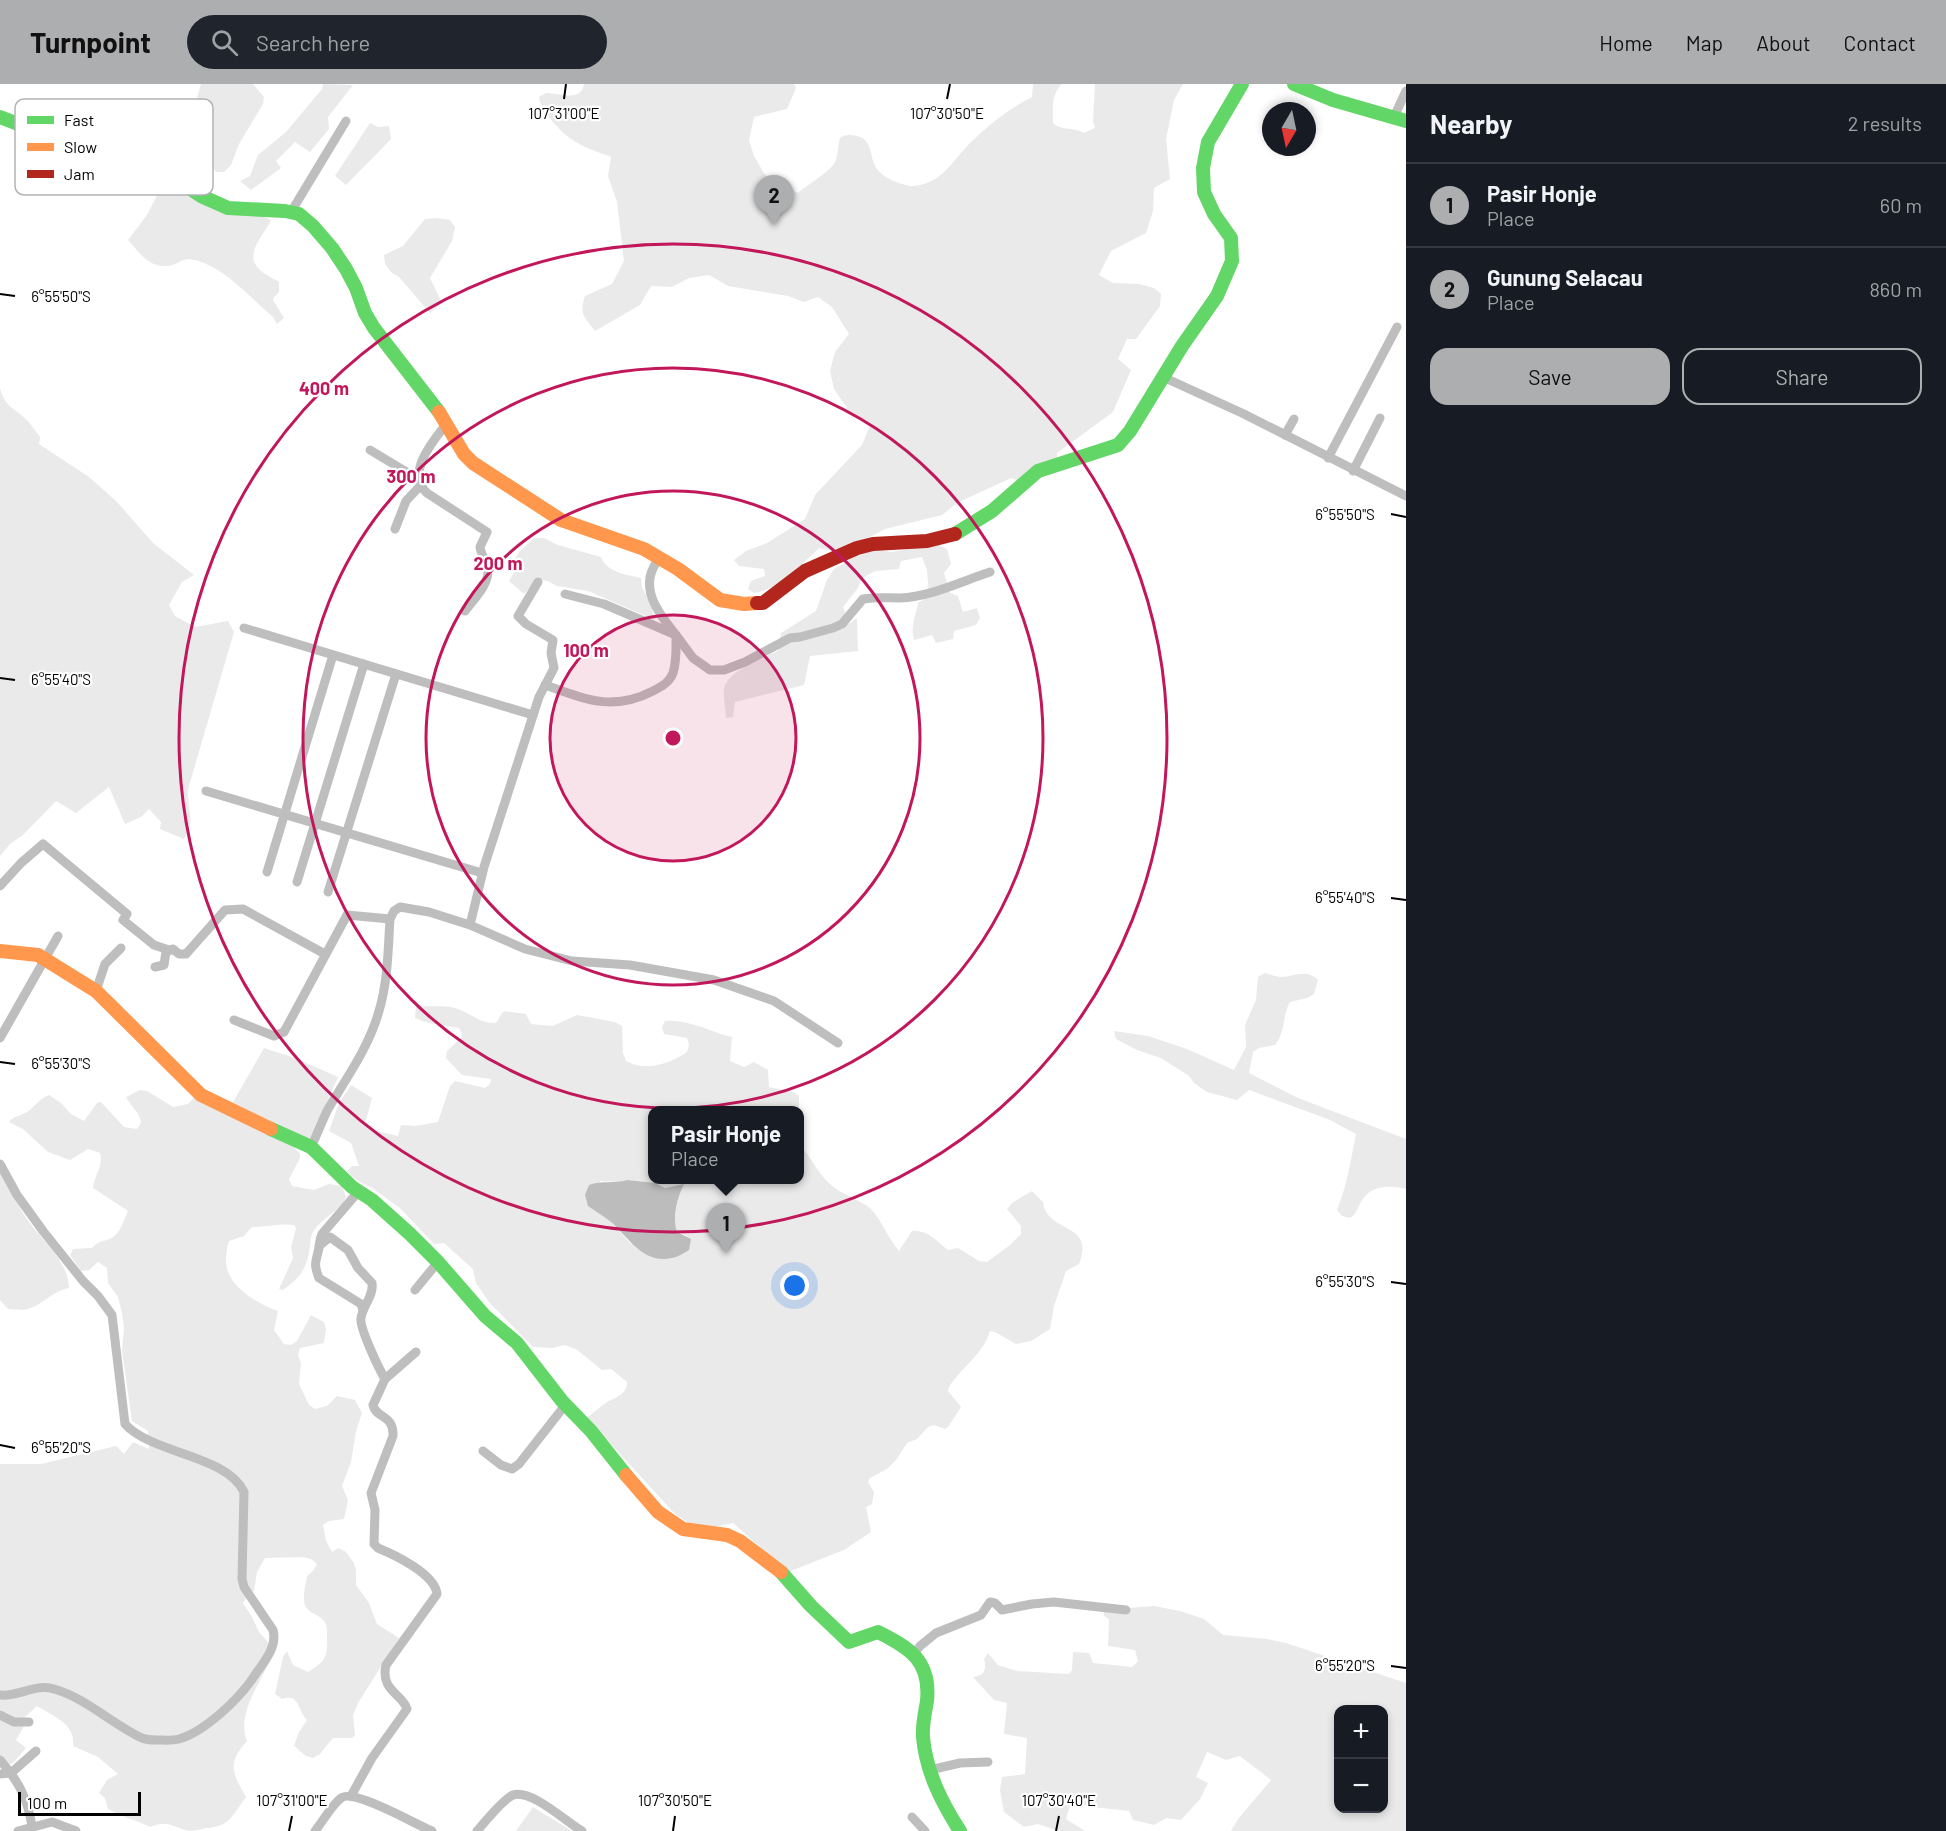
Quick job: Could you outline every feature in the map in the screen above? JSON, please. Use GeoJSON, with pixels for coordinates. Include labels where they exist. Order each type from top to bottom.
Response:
{"type":"FeatureCollection","features":[{"type":"Feature","properties":{"kind":"street"},"geometry":{"type":"LineString","coordinates":[[202,195],[228,208],[299,214],[313,226],[332,248],[351,278],[365,313],[374,328],[447,423],[464,454],[484,472],[561,520],[644,549],[720,600],[744,604],[763,603],[805,571],[857,548],[873,544],[927,541],[954,535],[992,511],[1038,471],[1118,445],[1130,431],[1182,346],[1217,296],[1228,274],[1232,261],[1231,238],[1214,214],[1204,192],[1203,168],[1208,142],[1242,84]]}},
{"type":"Feature","properties":{"kind":"street"},"geometry":{"type":"LineString","coordinates":[[1294,84],[1333,100],[1400,119],[1406,91]]}},
{"type":"Feature","properties":{"kind":"street"},"geometry":{"type":"LineString","coordinates":[[0,117],[15,123]]}},
{"type":"Feature","properties":{"kind":"street"},"geometry":{"type":"LineString","coordinates":[[291,212],[346,121]]}},
{"type":"Feature","properties":{"kind":"street"},"geometry":{"type":"LineString","coordinates":[[1328,458],[1397,327]]}},
{"type":"Feature","properties":{"kind":"street"},"geometry":{"type":"LineString","coordinates":[[1163,377],[1244,414],[1406,496]]}},
{"type":"Feature","properties":{"kind":"street"},"geometry":{"type":"LineString","coordinates":[[1353,471],[1380,418]]}},
{"type":"Feature","properties":{"kind":"street"},"geometry":{"type":"LineString","coordinates":[[1286,435],[1294,420]]}},
{"type":"Feature","properties":{"kind":"street"},"geometry":{"type":"LineString","coordinates":[[395,529],[406,501],[421,483],[421,459],[447,423]]}},
{"type":"Feature","properties":{"kind":"street"},"geometry":{"type":"LineString","coordinates":[[370,450],[421,483],[427,493],[487,532],[480,547],[488,571],[487,576],[482,589],[465,611]]}},
{"type":"Feature","properties":{"kind":"street"},"geometry":{"type":"LineString","coordinates":[[660,558],[652,566],[649,578],[650,594],[660,615],[686,652],[700,666],[710,670],[724,670],[745,662],[790,638],[817,633],[842,624],[863,599],[879,596],[899,598],[930,592],[990,572]]}},
{"type":"Feature","properties":{"kind":"street"},"geometry":{"type":"LineString","coordinates":[[470,925],[482,873],[538,697],[554,668],[551,653],[554,641],[526,624],[518,616],[538,582]]}},
{"type":"Feature","properties":{"kind":"street"},"geometry":{"type":"LineString","coordinates":[[565,594],[604,604],[676,635]]}},
{"type":"Feature","properties":{"kind":"street"},"geometry":{"type":"LineString","coordinates":[[244,628],[533,715]]}},
{"type":"Feature","properties":{"kind":"street"},"geometry":{"type":"LineString","coordinates":[[545,685],[578,697],[611,703],[640,697],[666,684],[674,672],[676,635]]}},
{"type":"Feature","properties":{"kind":"street"},"geometry":{"type":"LineString","coordinates":[[267,873],[333,655]]}},
{"type":"Feature","properties":{"kind":"street"},"geometry":{"type":"LineString","coordinates":[[297,882],[364,664]]}},
{"type":"Feature","properties":{"kind":"street"},"geometry":{"type":"LineString","coordinates":[[328,892],[396,674]]}},
{"type":"Feature","properties":{"kind":"street"},"geometry":{"type":"LineString","coordinates":[[206,791],[482,873]]}},
{"type":"Feature","properties":{"kind":"street"},"geometry":{"type":"LineString","coordinates":[[0,886],[43,844],[127,914],[123,920],[154,945],[169,950],[173,949],[179,954],[186,954],[225,910],[237,908],[243,909],[325,954]]}},
{"type":"Feature","properties":{"kind":"street"},"geometry":{"type":"LineString","coordinates":[[311,1147],[328,1110],[347,1081],[368,1040],[379,1013],[385,988],[390,919],[394,911],[400,907],[429,912],[470,925],[525,949],[572,961],[630,965],[714,980],[774,1001],[838,1043]]}},
{"type":"Feature","properties":{"kind":"street"},"geometry":{"type":"LineString","coordinates":[[234,1020],[274,1036],[284,1032],[347,915],[390,919]]}},
{"type":"Feature","properties":{"kind":"street"},"geometry":{"type":"LineString","coordinates":[[0,1038],[58,936]]}},
{"type":"Feature","properties":{"kind":"street"},"geometry":{"type":"LineString","coordinates":[[96,991],[105,964],[121,948]]}},
{"type":"Feature","properties":{"kind":"street"},"geometry":{"type":"LineString","coordinates":[[155,967],[164,965],[166,952],[169,950]]}},
{"type":"Feature","properties":{"kind":"street"},"geometry":{"type":"LineString","coordinates":[[0,951],[27,952],[45,958],[82,981],[96,991],[201,1095],[311,1147],[323,1157],[358,1192],[372,1200],[410,1234],[485,1316],[517,1342],[566,1404],[658,1512],[683,1529],[727,1535],[740,1541],[779,1569],[811,1606],[849,1642],[860,1641],[871,1633],[878,1632],[913,1655],[923,1666],[927,1677],[923,1739],[930,1770],[936,1790],[960,1831]]}},
{"type":"Feature","properties":{"kind":"street"},"geometry":{"type":"LineString","coordinates":[[0,1164],[17,1195],[43,1231],[112,1315],[124,1424],[147,1440],[202,1460],[239,1482],[244,1492],[242,1579],[244,1587],[273,1630],[275,1637],[272,1650],[249,1683],[216,1718],[189,1735],[178,1739],[145,1740],[80,1701],[46,1687],[14,1695],[0,1695]]}},
{"type":"Feature","properties":{"kind":"street"},"geometry":{"type":"LineString","coordinates":[[358,1192],[327,1227],[318,1241],[319,1246],[315,1259],[318,1276],[360,1304],[363,1310]]}},
{"type":"Feature","properties":{"kind":"street"},"geometry":{"type":"LineString","coordinates":[[319,1246],[330,1237],[338,1241],[348,1250],[358,1268],[372,1282],[371,1295],[363,1310],[361,1327],[385,1379]]}},
{"type":"Feature","properties":{"kind":"street"},"geometry":{"type":"LineString","coordinates":[[415,1290],[438,1262]]}},
{"type":"Feature","properties":{"kind":"street"},"geometry":{"type":"LineString","coordinates":[[351,1796],[372,1758],[407,1709],[406,1705],[390,1689],[385,1671],[386,1665],[437,1594],[436,1587],[413,1565],[374,1544],[375,1510],[371,1493],[393,1436],[393,1430],[389,1420],[373,1409],[374,1402],[385,1379],[416,1352]]}},
{"type":"Feature","properties":{"kind":"street"},"geometry":{"type":"LineString","coordinates":[[483,1451],[505,1467],[515,1468],[566,1404]]}},
{"type":"Feature","properties":{"kind":"street"},"geometry":{"type":"LineString","coordinates":[[913,1655],[936,1633],[981,1616],[990,1602],[995,1603],[1002,1610],[1054,1602],[1126,1610]]}},
{"type":"Feature","properties":{"kind":"street"},"geometry":{"type":"LineString","coordinates":[[0,1715],[14,1722],[29,1722]]}},
{"type":"Feature","properties":{"kind":"street"},"geometry":{"type":"LineString","coordinates":[[0,1774],[12,1773],[36,1751]]}},
{"type":"Feature","properties":{"kind":"street"},"geometry":{"type":"LineString","coordinates":[[0,1760],[24,1792],[32,1826]]}},
{"type":"Feature","properties":{"kind":"street"},"geometry":{"type":"LineString","coordinates":[[930,1770],[960,1763],[988,1762]]}},
{"type":"Feature","properties":{"kind":"street"},"geometry":{"type":"LineString","coordinates":[[477,1831],[506,1799],[514,1795],[521,1795],[534,1798],[582,1831]]}},
{"type":"Feature","properties":{"kind":"street"},"geometry":{"type":"LineString","coordinates":[[315,1831],[341,1799],[351,1796],[382,1807],[432,1831]]}},
{"type":"Feature","properties":{"kind":"street"},"geometry":{"type":"LineString","coordinates":[[912,1817],[925,1831]]}},
{"type":"Feature","properties":{"kind":"street"},"geometry":{"type":"LineString","coordinates":[[18,1831],[52,1822],[76,1831]]}},
{"type":"Feature","properties":{"kind":"shaded area"},"geometry":{"type":"Polygon","coordinates":[[[201,84],[253,84],[264,97],[263,104],[239,144],[231,165],[224,172],[216,172],[213,168],[213,99],[197,98],[201,84]]]}},
{"type":"Feature","properties":{"kind":"shaded area"},"geometry":{"type":"Polygon","coordinates":[[[323,84],[353,85],[328,117],[329,129],[310,152],[295,142],[276,161],[281,168],[251,190],[240,181],[250,176],[258,155],[286,132],[322,89],[323,84]]]}},
{"type":"Feature","properties":{"kind":"shaded area"},"geometry":{"type":"Polygon","coordinates":[[[584,84],[794,84],[796,88],[787,109],[754,117],[749,140],[754,156],[765,175],[798,193],[833,166],[840,138],[844,136],[852,135],[862,138],[866,141],[874,165],[880,172],[894,181],[913,186],[932,181],[939,176],[984,130],[1007,112],[1032,97],[1033,84],[1062,84],[1054,97],[1053,123],[1084,133],[1095,128],[1093,121],[1095,84],[1183,84],[1174,100],[1166,139],[1170,179],[1154,188],[1153,211],[1146,233],[1111,251],[1099,275],[1113,283],[1139,284],[1154,288],[1161,294],[1160,306],[1136,339],[1127,339],[1118,359],[1131,370],[1113,412],[1057,453],[1057,468],[1027,483],[1011,478],[957,503],[942,515],[885,529],[849,548],[834,551],[819,548],[781,582],[754,593],[748,589],[751,581],[765,576],[764,569],[739,566],[734,560],[805,519],[815,495],[862,445],[871,423],[849,411],[834,389],[830,371],[835,352],[849,334],[832,307],[818,297],[804,302],[788,296],[728,286],[709,275],[689,278],[672,287],[651,286],[640,305],[595,331],[584,315],[582,307],[585,296],[612,284],[624,261],[617,202],[608,176],[611,157],[571,139],[556,126],[539,97],[546,93],[574,95],[582,90],[584,84]]]}},
{"type":"Feature","properties":{"kind":"shaded area"},"geometry":{"type":"Polygon","coordinates":[[[370,123],[378,127],[389,126],[391,139],[346,185],[335,176],[370,123]]]}},
{"type":"Feature","properties":{"kind":"shaded area"},"geometry":{"type":"Polygon","coordinates":[[[157,195],[213,195],[271,220],[253,256],[260,270],[279,282],[279,292],[273,300],[284,318],[277,324],[273,317],[231,280],[204,263],[190,259],[159,266],[148,261],[128,240],[147,215],[157,195]]]}},
{"type":"Feature","properties":{"kind":"shaded area"},"geometry":{"type":"Polygon","coordinates":[[[425,219],[450,220],[455,227],[452,241],[430,278],[442,303],[430,313],[399,277],[392,273],[385,264],[384,255],[403,246],[425,219]]]}},
{"type":"Feature","properties":{"kind":"shaded area"},"geometry":{"type":"Polygon","coordinates":[[[0,388],[8,404],[28,421],[40,437],[39,444],[89,477],[117,502],[153,543],[194,575],[182,582],[169,605],[175,616],[195,627],[228,621],[234,632],[189,787],[190,822],[184,839],[160,829],[161,822],[149,809],[141,817],[125,824],[109,787],[76,813],[56,801],[0,856],[0,388]]]}},
{"type":"Feature","properties":{"kind":"shaded area"},"geometry":{"type":"Polygon","coordinates":[[[534,538],[544,538],[558,545],[601,557],[612,569],[641,578],[642,587],[655,620],[588,591],[557,586],[548,581],[537,579],[524,594],[509,581],[516,569],[513,562],[519,552],[534,538]]]}},
{"type":"Feature","properties":{"kind":"shaded area"},"geometry":{"type":"Polygon","coordinates":[[[937,544],[947,549],[951,564],[944,573],[950,593],[958,596],[963,612],[977,608],[980,618],[976,625],[954,631],[953,639],[936,643],[932,635],[914,640],[913,626],[918,603],[929,596],[927,570],[922,557],[901,561],[899,569],[875,571],[861,579],[858,588],[843,607],[849,624],[857,618],[858,651],[810,656],[804,685],[735,702],[733,717],[726,718],[724,689],[726,683],[746,666],[778,651],[781,633],[816,611],[827,580],[834,569],[870,549],[892,552],[937,544]]]}},
{"type":"Feature","properties":{"kind":"shaded area"},"geometry":{"type":"Polygon","coordinates":[[[1265,973],[1280,977],[1309,974],[1318,980],[1314,994],[1290,1002],[1278,1040],[1275,1045],[1259,1048],[1253,1052],[1249,1073],[1298,1098],[1406,1139],[1406,1189],[1387,1187],[1375,1189],[1365,1196],[1356,1213],[1350,1218],[1342,1216],[1337,1210],[1346,1182],[1356,1134],[1330,1120],[1249,1090],[1237,1100],[1207,1092],[1194,1083],[1189,1076],[1161,1058],[1137,1050],[1116,1039],[1114,1031],[1148,1036],[1187,1049],[1234,1070],[1246,1047],[1245,1025],[1256,1000],[1258,977],[1265,973]]]}},
{"type":"Feature","properties":{"kind":"shaded area"},"geometry":{"type":"Polygon","coordinates":[[[416,1006],[455,1008],[490,1023],[496,1023],[505,1011],[526,1014],[531,1024],[553,1026],[577,1015],[615,1022],[622,1026],[623,1053],[626,1061],[641,1066],[665,1063],[687,1052],[689,1045],[687,1038],[664,1034],[662,1027],[665,1021],[691,1024],[732,1037],[730,1061],[744,1067],[754,1062],[768,1070],[769,1087],[793,1092],[799,1096],[799,1106],[648,1106],[648,1182],[600,1181],[610,1221],[631,1244],[688,1236],[677,1232],[675,1220],[683,1184],[804,1184],[804,1150],[830,1184],[871,1209],[899,1251],[912,1231],[918,1231],[932,1236],[948,1250],[958,1248],[979,1261],[987,1262],[1021,1234],[1021,1226],[1007,1209],[1012,1203],[1032,1191],[1043,1202],[1046,1212],[1052,1219],[1076,1234],[1081,1241],[1079,1264],[1066,1271],[1054,1306],[1050,1329],[1031,1341],[1016,1344],[990,1331],[978,1353],[949,1387],[948,1391],[961,1407],[948,1427],[945,1429],[934,1425],[928,1427],[917,1439],[907,1443],[887,1469],[870,1478],[868,1482],[874,1492],[872,1504],[866,1507],[871,1532],[844,1550],[788,1572],[733,1523],[709,1528],[692,1525],[675,1514],[587,1418],[623,1393],[627,1382],[611,1369],[602,1370],[576,1349],[564,1345],[553,1348],[533,1347],[489,1302],[476,1283],[473,1269],[444,1243],[434,1244],[400,1208],[347,1171],[352,1166],[359,1166],[351,1143],[329,1131],[339,1103],[351,1085],[372,1098],[365,1124],[373,1130],[398,1136],[401,1125],[415,1126],[438,1122],[450,1086],[455,1081],[485,1088],[490,1084],[491,1079],[462,1075],[446,1058],[447,1051],[461,1038],[459,1028],[428,1023],[415,1018],[416,1006]]]}},
{"type":"Feature","properties":{"kind":"shaded area"},"geometry":{"type":"Polygon","coordinates":[[[264,1048],[295,1058],[338,1077],[310,1140],[232,1104],[264,1048]]]}},
{"type":"Feature","properties":{"kind":"shaded area"},"geometry":{"type":"Polygon","coordinates":[[[140,1090],[147,1091],[173,1107],[188,1104],[196,1096],[292,1145],[300,1154],[300,1158],[289,1179],[292,1186],[314,1190],[329,1184],[342,1186],[346,1197],[340,1206],[316,1228],[312,1234],[303,1270],[283,1290],[279,1289],[293,1258],[291,1247],[296,1228],[294,1225],[252,1227],[244,1236],[229,1241],[226,1266],[232,1280],[243,1292],[278,1311],[274,1330],[284,1344],[291,1345],[297,1341],[311,1315],[324,1322],[326,1329],[324,1343],[300,1348],[298,1355],[301,1363],[299,1384],[309,1405],[315,1409],[327,1406],[337,1396],[355,1400],[362,1413],[356,1431],[351,1462],[342,1486],[348,1500],[344,1519],[329,1521],[323,1525],[326,1541],[332,1552],[338,1548],[345,1551],[354,1563],[356,1585],[369,1603],[377,1624],[399,1638],[358,1703],[353,1715],[355,1735],[352,1738],[333,1738],[320,1754],[313,1758],[306,1756],[294,1746],[307,1720],[295,1700],[282,1699],[275,1694],[283,1657],[287,1651],[293,1665],[308,1672],[322,1662],[326,1654],[326,1624],[308,1610],[304,1601],[307,1576],[317,1564],[303,1557],[265,1558],[257,1572],[254,1591],[250,1592],[243,1603],[259,1632],[275,1650],[248,1707],[244,1730],[247,1741],[240,1749],[234,1763],[235,1775],[246,1797],[227,1822],[216,1827],[193,1831],[167,1824],[150,1827],[108,1809],[105,1798],[99,1793],[107,1780],[118,1774],[98,1757],[73,1746],[73,1738],[67,1726],[37,1706],[23,1719],[23,1728],[16,1740],[26,1748],[13,1763],[0,1768],[0,1464],[41,1464],[116,1446],[124,1454],[133,1442],[149,1449],[148,1431],[132,1421],[122,1351],[124,1328],[122,1313],[118,1297],[108,1283],[107,1268],[98,1262],[89,1270],[81,1271],[70,1255],[73,1249],[92,1248],[116,1235],[128,1211],[93,1188],[101,1162],[100,1153],[88,1149],[70,1160],[48,1152],[23,1129],[9,1122],[49,1095],[71,1114],[84,1121],[97,1103],[101,1102],[124,1127],[137,1129],[141,1123],[140,1119],[126,1097],[140,1090]]]}},
{"type":"Feature","properties":{"kind":"shaded area"},"geometry":{"type":"Polygon","coordinates":[[[0,1173],[26,1218],[59,1259],[69,1288],[57,1292],[36,1306],[23,1310],[8,1309],[0,1300],[0,1173]]]}},
{"type":"Feature","properties":{"kind":"shaded area"},"geometry":{"type":"Polygon","coordinates":[[[627,1180],[648,1182],[665,1188],[684,1184],[677,1201],[675,1220],[677,1232],[691,1239],[689,1250],[679,1256],[662,1259],[645,1254],[611,1222],[588,1206],[585,1195],[589,1185],[627,1180]]]}},
{"type":"Feature","properties":{"kind":"shaded area"},"geometry":{"type":"Polygon","coordinates":[[[657,1184],[683,1184],[665,1188],[657,1184]]]}},
{"type":"Feature","properties":{"kind":"shaded area"},"geometry":{"type":"Polygon","coordinates":[[[1104,1606],[1129,1608],[1154,1606],[1180,1611],[1204,1619],[1223,1635],[1286,1643],[1406,1683],[1406,1831],[1231,1831],[1238,1819],[1271,1780],[1240,1756],[1226,1760],[1207,1752],[1196,1777],[1208,1783],[1200,1799],[1181,1820],[1166,1818],[1154,1825],[1133,1820],[1129,1811],[1071,1802],[1066,1819],[1085,1831],[1058,1831],[1038,1824],[1024,1827],[1004,1812],[1000,1790],[1002,1777],[1025,1774],[1027,1738],[1004,1734],[1007,1703],[994,1700],[973,1677],[984,1672],[984,1659],[988,1653],[998,1665],[1017,1671],[1069,1674],[1072,1670],[1073,1652],[1089,1653],[1093,1663],[1132,1667],[1138,1661],[1135,1650],[1108,1646],[1109,1619],[1104,1616],[1104,1606]]]}},
{"type":"Feature","properties":{"kind":"shaded area"},"geometry":{"type":"Polygon","coordinates":[[[533,1807],[572,1831],[516,1831],[533,1807]]]}},
{"type":"Feature","properties":{"kind":"traffic: fast"},"geometry":{"type":"LineString","coordinates":[[955,534],[992,511],[1038,471],[1118,445],[1130,431],[1182,346],[1217,296],[1232,261],[1231,238],[1214,214],[1204,192],[1203,168],[1208,142],[1242,84]]}},
{"type":"Feature","properties":{"kind":"traffic: fast"},"geometry":{"type":"LineString","coordinates":[[1294,84],[1333,100],[1406,121]]}},
{"type":"Feature","properties":{"kind":"traffic: fast"},"geometry":{"type":"LineString","coordinates":[[0,117],[15,123]]}},
{"type":"Feature","properties":{"kind":"traffic: fast"},"geometry":{"type":"LineString","coordinates":[[199,195],[228,208],[285,211],[299,214],[313,226],[346,269],[374,328],[439,412]]}},
{"type":"Feature","properties":{"kind":"traffic: fast"},"geometry":{"type":"LineString","coordinates":[[271,1129],[311,1147],[352,1187],[372,1200],[410,1234],[485,1316],[517,1343],[562,1401],[591,1431],[626,1475]]}},
{"type":"Feature","properties":{"kind":"traffic: fast"},"geometry":{"type":"LineString","coordinates":[[781,1572],[811,1606],[849,1642],[878,1632],[909,1650],[922,1666],[927,1687],[923,1732],[925,1750],[931,1775],[960,1831]]}},
{"type":"Feature","properties":{"kind":"traffic: slow"},"geometry":{"type":"LineString","coordinates":[[439,412],[464,454],[473,463],[561,520],[644,549],[678,569],[720,600],[744,604],[757,603]]}},
{"type":"Feature","properties":{"kind":"traffic: slow"},"geometry":{"type":"LineString","coordinates":[[0,951],[38,955],[96,991],[201,1095],[271,1129]]}},
{"type":"Feature","properties":{"kind":"traffic: slow"},"geometry":{"type":"LineString","coordinates":[[626,1475],[658,1512],[683,1529],[727,1535],[740,1541],[781,1572]]}},
{"type":"Feature","properties":{"kind":"traffic: jam"},"geometry":{"type":"LineString","coordinates":[[757,603],[763,603],[805,571],[857,548],[873,544],[927,541],[955,534]]}},
{"type":"Feature","properties":{"kind":"place","name":"Gunung Selacau"},"geometry":{"type":"Point","coordinates":[774,225]}},
{"type":"Feature","properties":{"kind":"place","name":"Pasir Honje"},"geometry":{"type":"Point","coordinates":[726,1253]}}]}
